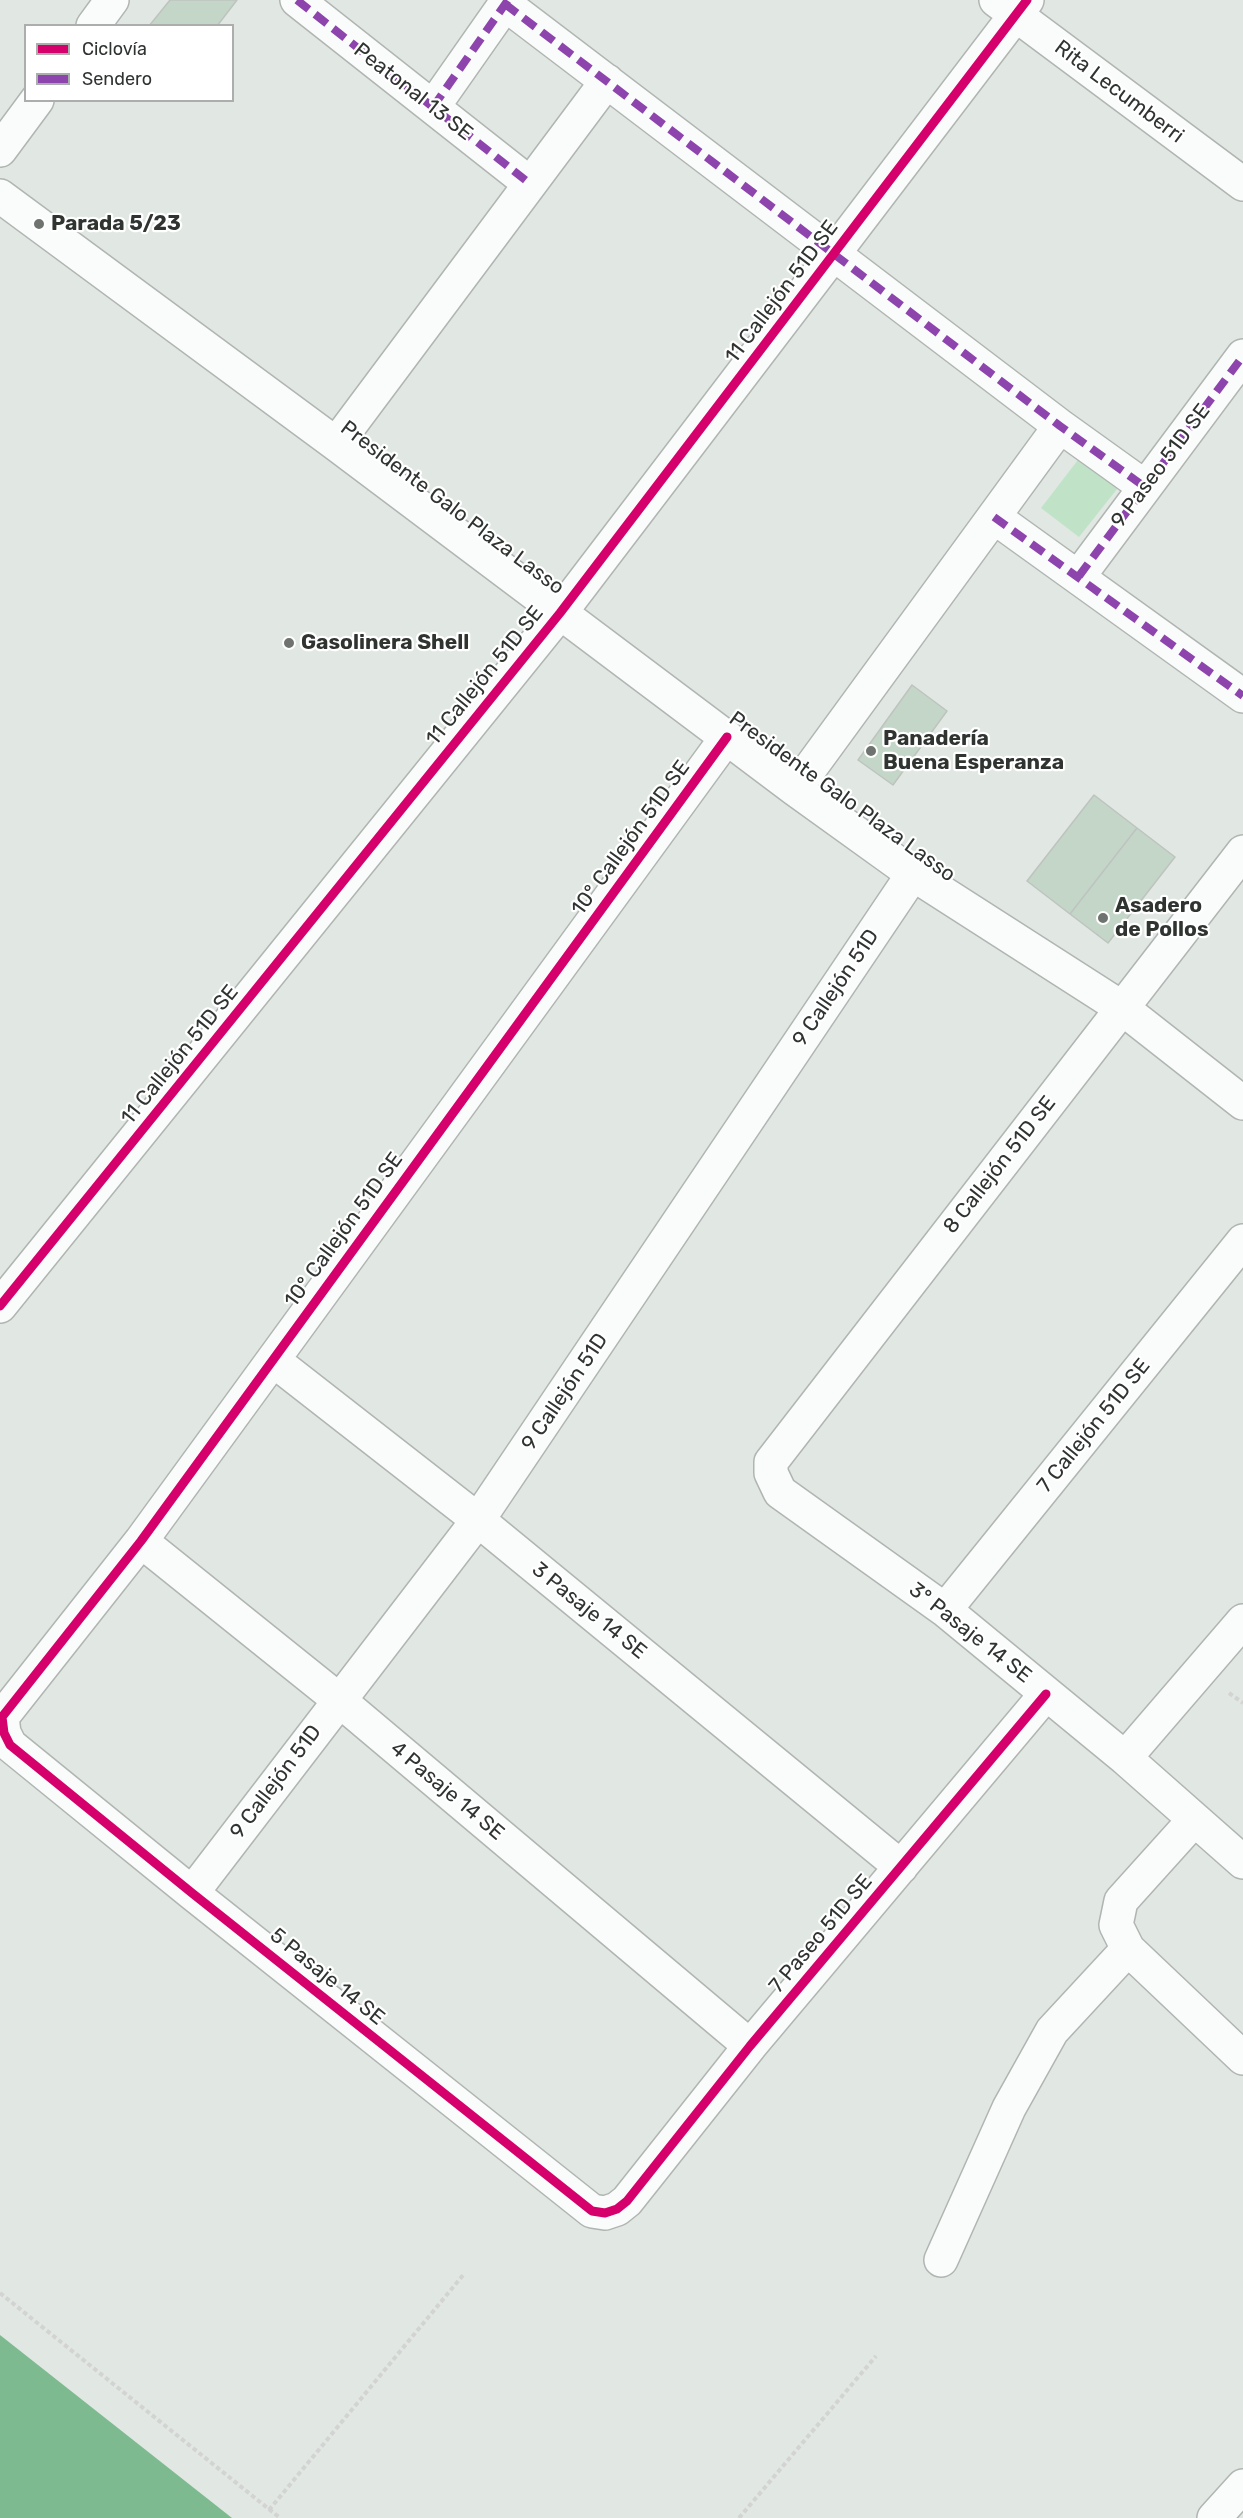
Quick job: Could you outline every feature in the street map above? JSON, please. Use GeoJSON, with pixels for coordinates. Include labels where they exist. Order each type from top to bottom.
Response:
{"type":"FeatureCollection","features":[{"type":"Feature","properties":{"kind":"street"},"geometry":{"type":"LineString","coordinates":[[94,24],[112,0]]}},
{"type":"Feature","properties":{"kind":"street","name":"Peatonal 13 SE"},"geometry":{"type":"LineString","coordinates":[[297,0],[529,183]]}},
{"type":"Feature","properties":{"kind":"street"},"geometry":{"type":"LineString","coordinates":[[433,107],[507,2],[607,81],[835,252],[1060,426],[1145,487]]}},
{"type":"Feature","properties":{"kind":"street","name":"Rita Lecumberri"},"geometry":{"type":"LineString","coordinates":[[1013,5],[1243,184]]}},
{"type":"Feature","properties":{"kind":"street","name":"11 Callejón 51D SE"},"geometry":{"type":"LineString","coordinates":[[0,1306],[560,612],[835,252],[1013,5]]}},
{"type":"Feature","properties":{"kind":"street"},"geometry":{"type":"LineString","coordinates":[[336,444],[607,81]]}},
{"type":"Feature","properties":{"kind":"street"},"geometry":{"type":"LineString","coordinates":[[0,150],[36,102]]}},
{"type":"Feature","properties":{"kind":"street","name":"Presidente Galo Plaza Lasso"},"geometry":{"type":"LineString","coordinates":[[0,196],[336,444],[795,789],[914,873],[1122,1008],[1243,1103]]}},
{"type":"Feature","properties":{"kind":"street","name":"9 Paseo 51D SE"},"geometry":{"type":"LineString","coordinates":[[1079,576],[1243,356]]}},
{"type":"Feature","properties":{"kind":"street"},"geometry":{"type":"LineString","coordinates":[[795,789],[1060,426]]}},
{"type":"Feature","properties":{"kind":"street"},"geometry":{"type":"LineString","coordinates":[[994,516],[1243,696]]}},
{"type":"Feature","properties":{"kind":"street","name":"10° Callejón 51D SE"},"geometry":{"type":"LineString","coordinates":[[10,1745],[4,1733],[2,1717],[141,1541],[727,736]]}},
{"type":"Feature","properties":{"kind":"street","name":"8 Callejón 51D SE"},"geometry":{"type":"LineString","coordinates":[[774,1482],[771,1462],[1243,852]]}},
{"type":"Feature","properties":{"kind":"street","name":"9 Callejón 51D"},"geometry":{"type":"LineString","coordinates":[[192,1893],[478,1520],[914,873]]}},
{"type":"Feature","properties":{"kind":"street","name":"7 Callejón 51D SE"},"geometry":{"type":"LineString","coordinates":[[945,1610],[1243,1241]]}},
{"type":"Feature","properties":{"kind":"street","name":"3 Pasaje 14 SE"},"geometry":{"type":"LineString","coordinates":[[273,1360],[478,1520],[901,1867]]}},
{"type":"Feature","properties":{"kind":"street","name":"3° Pasaje 14 SE"},"geometry":{"type":"LineString","coordinates":[[774,1482],[780,1492],[945,1610],[1125,1758],[1243,1862]]}},
{"type":"Feature","properties":{"kind":"street","name":"4 Pasaje 14 SE"},"geometry":{"type":"LineString","coordinates":[[141,1541],[339,1700],[750,2046]]}},
{"type":"Feature","properties":{"kind":"street"},"geometry":{"type":"LineString","coordinates":[[1125,1758],[1243,1621]]}},
{"type":"Feature","properties":{"kind":"street","name":"7 Paseo 51D SE"},"geometry":{"type":"LineString","coordinates":[[627,2201],[750,2046],[1046,1694]]}},
{"type":"Feature","properties":{"kind":"street","name":"5 Pasaje 14 SE"},"geometry":{"type":"LineString","coordinates":[[10,1745],[592,2211],[605,2213],[617,2209],[627,2201]]}},
{"type":"Feature","properties":{"kind":"street"},"geometry":{"type":"LineString","coordinates":[[1194,1820],[1121,1901],[1116,1925],[1128,1948],[1243,2058]]}},
{"type":"Feature","properties":{"kind":"street"},"geometry":{"type":"LineString","coordinates":[[941,2260],[1009,2108],[1052,2031],[1128,1948]]}},
{"type":"Feature","properties":{"kind":"street"},"geometry":{"type":"LineString","coordinates":[[1214,2518],[1243,2486]]}},
{"type":"Feature","properties":{"kind":"path"},"geometry":{"type":"LineString","coordinates":[[269,2510],[464,2274]]}},
{"type":"Feature","properties":{"kind":"path"},"geometry":{"type":"LineString","coordinates":[[0,2293],[280,2518]]}},
{"type":"Feature","properties":{"kind":"path"},"geometry":{"type":"LineString","coordinates":[[739,2518],[876,2356]]}},
{"type":"Feature","properties":{"kind":"shaded area"},"geometry":{"type":"Polygon","coordinates":[[[1081,456],[1121,484],[1079,537],[1041,508],[1081,456]]]}},
{"type":"Feature","properties":{"kind":"shaded area"},"geometry":{"type":"Polygon","coordinates":[[[0,2335],[232,2518],[0,2518],[0,2335]]]}},
{"type":"Feature","properties":{"kind":"building"},"geometry":{"type":"Polygon","coordinates":[[[170,0],[237,0],[219,24],[151,24],[170,0]]]}},
{"type":"Feature","properties":{"kind":"building"},"geometry":{"type":"Polygon","coordinates":[[[912,685],[947,711],[893,785],[858,760],[912,685]]]}},
{"type":"Feature","properties":{"kind":"building"},"geometry":{"type":"Polygon","coordinates":[[[1094,795],[1137,828],[1070,914],[1027,881],[1094,795]]]}},
{"type":"Feature","properties":{"kind":"building"},"geometry":{"type":"Polygon","coordinates":[[[1137,828],[1175,857],[1108,943],[1070,914],[1137,828]]]}},
{"type":"Feature","properties":{"kind":"marked path"},"geometry":{"type":"LineString","coordinates":[[297,0],[529,183]]}},
{"type":"Feature","properties":{"kind":"marked path"},"geometry":{"type":"LineString","coordinates":[[433,107],[508,0]]}},
{"type":"Feature","properties":{"kind":"marked path"},"geometry":{"type":"LineString","coordinates":[[505,4],[1060,426],[1145,487]]}},
{"type":"Feature","properties":{"kind":"marked path"},"geometry":{"type":"LineString","coordinates":[[1079,576],[1243,356]]}},
{"type":"Feature","properties":{"kind":"marked path"},"geometry":{"type":"LineString","coordinates":[[994,517],[1243,696]]}},
{"type":"Feature","properties":{"kind":"cycle path"},"geometry":{"type":"LineString","coordinates":[[0,1306],[560,613],[1027,0]]}},
{"type":"Feature","properties":{"kind":"cycle path"},"geometry":{"type":"LineString","coordinates":[[727,737],[141,1541],[2,1717],[4,1733],[10,1745],[192,1893],[592,2211],[605,2213],[617,2209],[627,2201],[750,2046],[1046,1694]]}},
{"type":"Feature","properties":{"kind":"place","name":"Parada 5/23"},"geometry":{"type":"Point","coordinates":[39,224]}},
{"type":"Feature","properties":{"kind":"place","name":"Gasolinera Shell"},"geometry":{"type":"Point","coordinates":[289,643]}},
{"type":"Feature","properties":{"kind":"place","name":"Panadería Buena Esperanza"},"geometry":{"type":"Point","coordinates":[871,751]}},
{"type":"Feature","properties":{"kind":"place","name":"Asadero de Pollos"},"geometry":{"type":"Point","coordinates":[1103,918]}}]}
